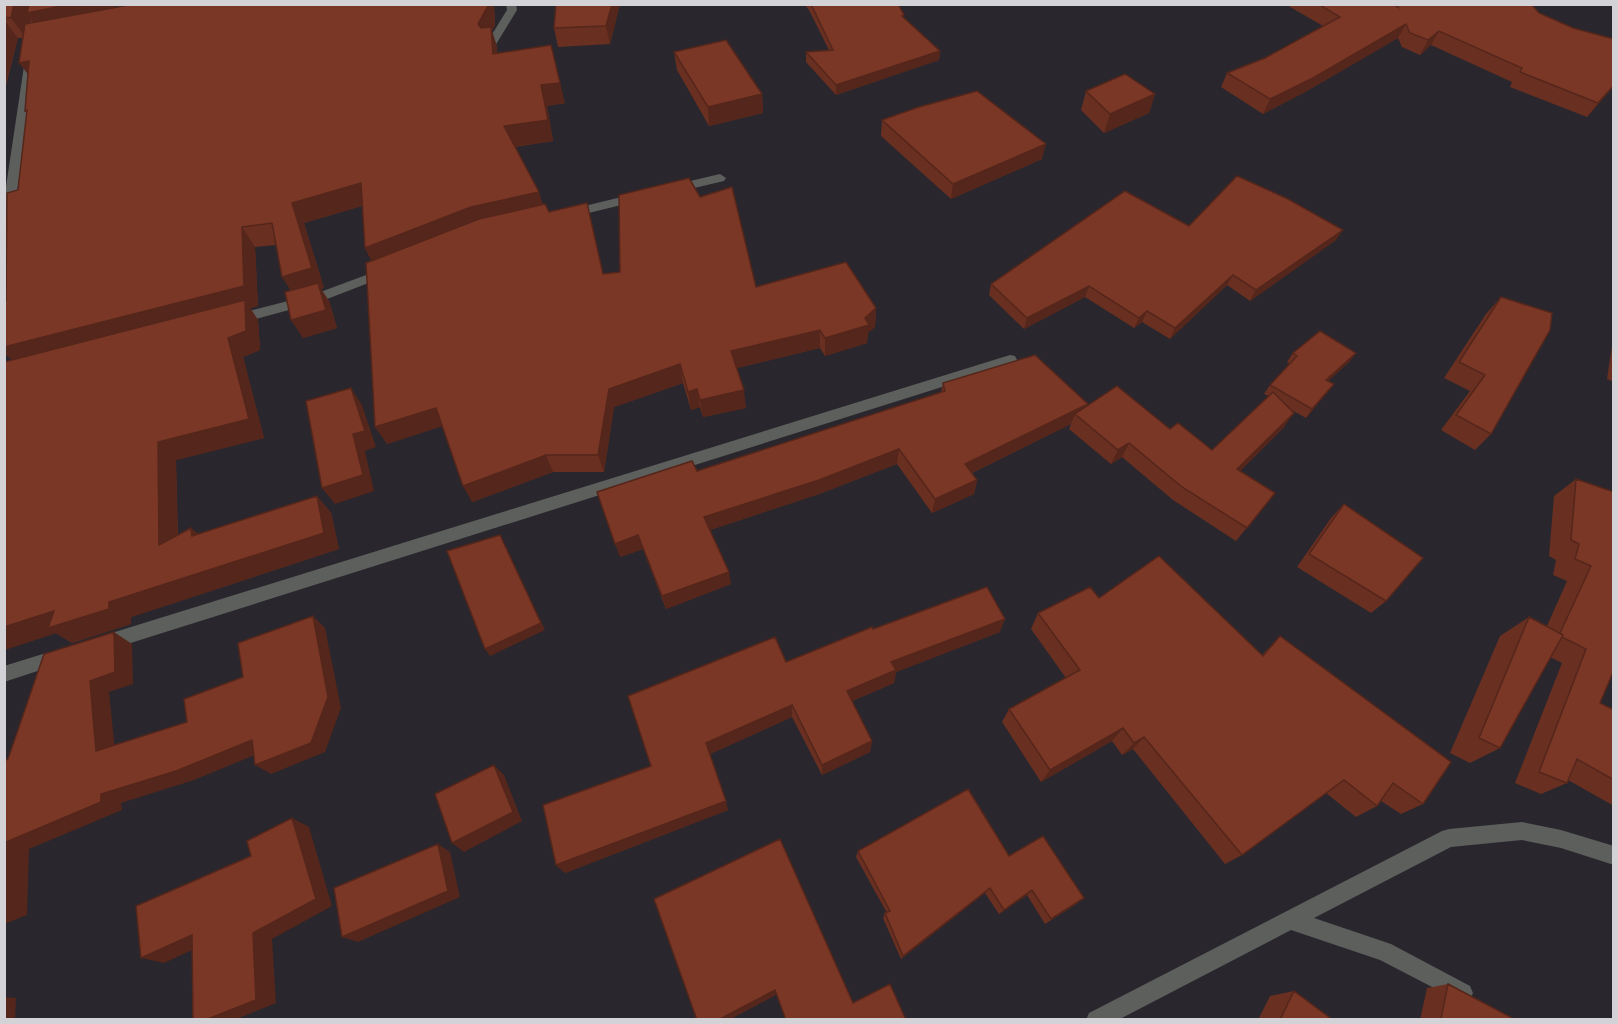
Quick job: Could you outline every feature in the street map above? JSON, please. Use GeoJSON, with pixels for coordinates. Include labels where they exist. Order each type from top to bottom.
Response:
{"type":"FeatureCollection","features":[{"type":"Feature","properties":{"kind":"street"},"geometry":{"type":"LineString","coordinates":[[491,44],[512,10],[511,4]]}},
{"type":"Feature","properties":{"kind":"street"},"geometry":{"type":"LineString","coordinates":[[4,245],[31,52]]}},
{"type":"Feature","properties":{"kind":"street"},"geometry":{"type":"LineString","coordinates":[[551,218],[720,178]]}},
{"type":"Feature","properties":{"kind":"street"},"geometry":{"type":"LineString","coordinates":[[225,322],[318,298],[395,268]]}},
{"type":"Feature","properties":{"kind":"street"},"geometry":{"type":"LineString","coordinates":[[4,674],[1010,360]]}},
{"type":"Feature","properties":{"kind":"street"},"geometry":{"type":"LineString","coordinates":[[1096,1020],[1449,838],[1522,831],[1561,839],[1614,856]]}},
{"type":"Feature","properties":{"kind":"street"},"geometry":{"type":"LineString","coordinates":[[1290,920],[1384,951],[1484,1004]]}},
{"type":"Feature","properties":{"kind":"building"},"geometry":{"type":"Polygon","coordinates":[[[4,4],[14,4],[11,18],[4,17],[4,4]]]}},
{"type":"Feature","properties":{"kind":"building"},"geometry":{"type":"Polygon","coordinates":[[[29,4],[71,4],[27,13],[29,4]]]}},
{"type":"Feature","properties":{"kind":"building"},"geometry":{"type":"Polygon","coordinates":[[[134,4],[489,4],[478,24],[481,28],[491,27],[493,54],[551,45],[560,83],[541,85],[548,120],[504,126],[539,192],[471,207],[365,248],[361,183],[292,203],[312,268],[282,277],[272,223],[242,227],[244,286],[4,347],[7,193],[18,190],[27,110],[25,111],[29,61],[19,63],[25,24],[134,4]]]}},
{"type":"Feature","properties":{"kind":"building"},"geometry":{"type":"Polygon","coordinates":[[[556,4],[612,4],[606,26],[554,28],[556,4]]]}},
{"type":"Feature","properties":{"kind":"building"},"geometry":{"type":"Polygon","coordinates":[[[811,4],[898,4],[904,15],[902,16],[940,51],[836,85],[806,52],[833,50],[811,4]]]}},
{"type":"Feature","properties":{"kind":"building"},"geometry":{"type":"Polygon","coordinates":[[[1318,4],[1392,4],[1398,7],[1396,4],[1531,4],[1539,13],[1573,28],[1614,39],[1614,85],[1598,103],[1520,72],[1522,68],[1439,31],[1428,40],[1410,33],[1406,24],[1313,78],[1270,99],[1227,73],[1265,58],[1340,17],[1318,4]]]}},
{"type":"Feature","properties":{"kind":"building"},"geometry":{"type":"Polygon","coordinates":[[[726,40],[762,94],[708,107],[674,52],[726,40]]]}},
{"type":"Feature","properties":{"kind":"building"},"geometry":{"type":"Polygon","coordinates":[[[1125,74],[1155,94],[1110,114],[1086,91],[1125,74]]]}},
{"type":"Feature","properties":{"kind":"building"},"geometry":{"type":"Polygon","coordinates":[[[977,91],[1046,144],[953,184],[882,120],[919,107],[977,91]]]}},
{"type":"Feature","properties":{"kind":"building"},"geometry":{"type":"Polygon","coordinates":[[[1237,176],[1288,199],[1343,230],[1256,290],[1233,275],[1175,328],[1147,311],[1139,318],[1089,286],[1027,318],[991,284],[1125,191],[1189,226],[1237,176]]]}},
{"type":"Feature","properties":{"kind":"building"},"geometry":{"type":"Polygon","coordinates":[[[689,178],[700,197],[732,187],[756,287],[846,262],[876,308],[865,318],[869,325],[825,338],[820,330],[731,351],[744,390],[700,400],[697,389],[688,392],[680,364],[609,389],[598,455],[546,455],[463,486],[436,408],[375,427],[366,263],[479,219],[545,204],[549,212],[587,203],[603,274],[620,272],[619,195],[689,178]]]}},
{"type":"Feature","properties":{"kind":"building"},"geometry":{"type":"Polygon","coordinates":[[[318,283],[326,310],[291,320],[285,292],[318,283]]]}},
{"type":"Feature","properties":{"kind":"building"},"geometry":{"type":"Polygon","coordinates":[[[1501,297],[1552,313],[1550,330],[1491,434],[1456,415],[1485,375],[1459,362],[1501,297]]]}},
{"type":"Feature","properties":{"kind":"building"},"geometry":{"type":"Polygon","coordinates":[[[245,300],[246,331],[228,338],[249,419],[158,442],[159,545],[191,528],[192,536],[317,496],[324,533],[109,602],[109,609],[48,628],[54,611],[4,627],[4,362],[245,300]]]}},
{"type":"Feature","properties":{"kind":"building"},"geometry":{"type":"Polygon","coordinates":[[[1320,331],[1356,353],[1326,380],[1334,384],[1312,409],[1270,385],[1297,356],[1293,353],[1320,331]]]}},
{"type":"Feature","properties":{"kind":"building"},"geometry":{"type":"Polygon","coordinates":[[[1035,355],[1088,404],[965,464],[977,480],[935,499],[899,449],[819,480],[704,517],[729,572],[662,596],[638,535],[615,544],[597,492],[692,461],[697,471],[945,391],[943,383],[1035,355]]]}},
{"type":"Feature","properties":{"kind":"building"},"geometry":{"type":"Polygon","coordinates":[[[1117,386],[1170,429],[1178,423],[1212,450],[1273,392],[1294,413],[1237,469],[1275,493],[1247,528],[1182,487],[1129,443],[1118,450],[1075,414],[1117,386]]]}},
{"type":"Feature","properties":{"kind":"building"},"geometry":{"type":"Polygon","coordinates":[[[351,388],[365,431],[353,434],[363,475],[322,488],[306,401],[351,388]]]}},
{"type":"Feature","properties":{"kind":"building"},"geometry":{"type":"Polygon","coordinates":[[[1576,479],[1614,492],[1614,670],[1600,703],[1614,710],[1614,780],[1577,759],[1567,783],[1539,772],[1586,649],[1562,637],[1560,633],[1591,566],[1575,559],[1579,544],[1571,540],[1576,479]]]}},
{"type":"Feature","properties":{"kind":"building"},"geometry":{"type":"Polygon","coordinates":[[[1344,504],[1423,558],[1386,601],[1309,554],[1344,504]]]}},
{"type":"Feature","properties":{"kind":"building"},"geometry":{"type":"Polygon","coordinates":[[[500,535],[541,623],[485,649],[447,551],[500,535]]]}},
{"type":"Feature","properties":{"kind":"building"},"geometry":{"type":"Polygon","coordinates":[[[1159,556],[1263,656],[1280,636],[1451,762],[1423,804],[1393,783],[1377,806],[1344,780],[1242,855],[1144,737],[1134,743],[1123,728],[1050,770],[1009,709],[1080,670],[1038,613],[1090,587],[1099,598],[1159,556]]]}},
{"type":"Feature","properties":{"kind":"building"},"geometry":{"type":"Polygon","coordinates":[[[987,587],[1005,619],[891,662],[896,670],[847,691],[872,741],[822,765],[792,705],[706,743],[726,801],[556,865],[543,805],[651,766],[628,696],[775,637],[786,662],[872,627],[873,629],[987,587]]]}},
{"type":"Feature","properties":{"kind":"building"},"geometry":{"type":"Polygon","coordinates":[[[313,616],[328,697],[311,743],[255,765],[252,740],[176,771],[101,794],[101,802],[6,842],[4,867],[4,761],[8,759],[44,654],[114,632],[115,672],[90,681],[96,751],[187,722],[184,699],[243,677],[238,643],[313,616]]]}},
{"type":"Feature","properties":{"kind":"building"},"geometry":{"type":"Polygon","coordinates":[[[1529,617],[1563,635],[1500,748],[1479,738],[1529,617]]]}},
{"type":"Feature","properties":{"kind":"building"},"geometry":{"type":"Polygon","coordinates":[[[494,765],[513,812],[452,843],[435,794],[494,765]]]}},
{"type":"Feature","properties":{"kind":"building"},"geometry":{"type":"Polygon","coordinates":[[[968,789],[1009,856],[1043,836],[1084,898],[1051,919],[1032,890],[1004,910],[990,888],[903,956],[885,913],[890,911],[858,851],[968,789]]]}},
{"type":"Feature","properties":{"kind":"building"},"geometry":{"type":"Polygon","coordinates":[[[292,818],[316,899],[253,933],[256,1000],[205,1020],[193,1020],[192,935],[141,958],[136,906],[251,856],[247,841],[292,818]]]}},
{"type":"Feature","properties":{"kind":"building"},"geometry":{"type":"Polygon","coordinates":[[[780,839],[853,1003],[890,984],[906,1020],[786,1020],[775,990],[718,1020],[697,1020],[654,899],[780,839]]]}},
{"type":"Feature","properties":{"kind":"building"},"geometry":{"type":"Polygon","coordinates":[[[438,844],[448,891],[342,937],[334,888],[438,844]]]}},
{"type":"Feature","properties":{"kind":"building"},"geometry":{"type":"Polygon","coordinates":[[[1448,984],[1516,1020],[1442,1020],[1448,984]]]}},
{"type":"Feature","properties":{"kind":"building"},"geometry":{"type":"Polygon","coordinates":[[[1294,991],[1333,1020],[1280,1020],[1294,991]]]}}]}
